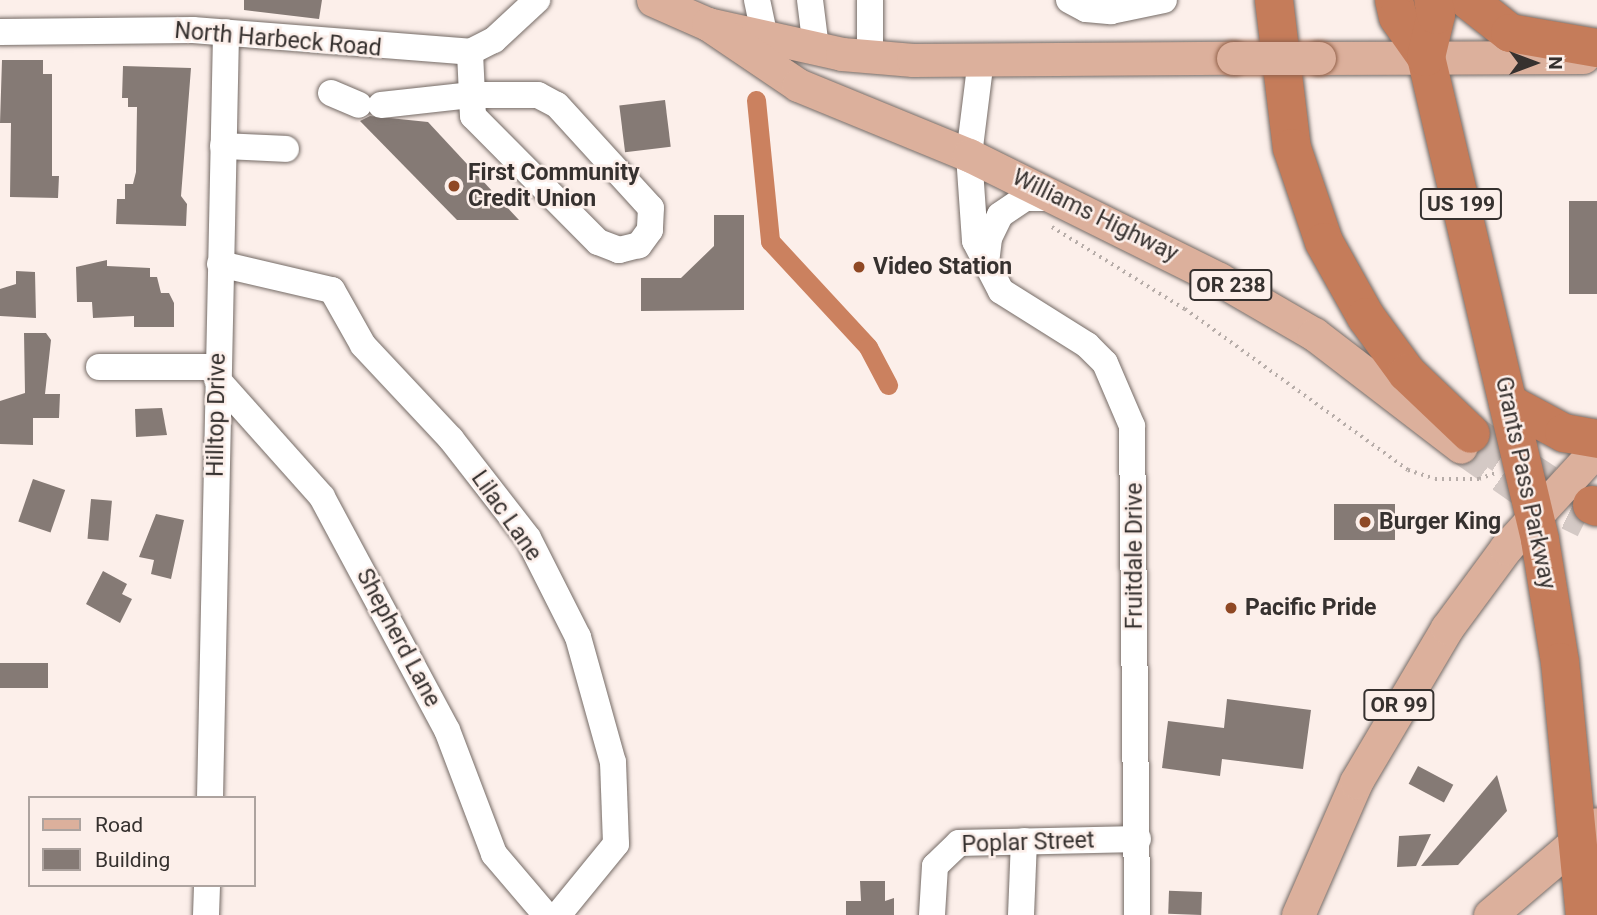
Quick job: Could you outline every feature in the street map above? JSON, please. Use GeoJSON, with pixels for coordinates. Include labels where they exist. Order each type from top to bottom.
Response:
{"type":"FeatureCollection","features":[{"type":"Feature","properties":{"kind":"highway"},"geometry":{"type":"LineString","coordinates":[[1274,0],[1292,148],[1324,242],[1366,317],[1407,373],[1466,441]]}},
{"type":"Feature","properties":{"kind":"highway","name":"Grants Pass Parkway"},"geometry":{"type":"LineString","coordinates":[[1394,0],[1398,17],[1426,57],[1535,516],[1587,833],[1585,915]]}},
{"type":"Feature","properties":{"kind":"highway","name":"Grants Pass Parkway"},"geometry":{"type":"LineString","coordinates":[[1426,57],[1436,15],[1433,0]]}},
{"type":"Feature","properties":{"kind":"highway"},"geometry":{"type":"LineString","coordinates":[[1468,0],[1510,33],[1597,48]]}},
{"type":"Feature","properties":{"kind":"highway"},"geometry":{"type":"LineString","coordinates":[[1508,403],[1564,433],[1597,439]]}},
{"type":"Feature","properties":{"kind":"main road","name":"Williams Highway"},"geometry":{"type":"LineString","coordinates":[[653,0],[708,24],[765,38],[870,56],[981,60],[1426,57]]}},
{"type":"Feature","properties":{"kind":"main road","name":"Williams Highway"},"geometry":{"type":"LineString","coordinates":[[708,24],[798,85],[969,155],[1060,198],[1314,334],[1466,441]]}},
{"type":"Feature","properties":{"kind":"main road","name":"OR 238"},"geometry":{"type":"LineString","coordinates":[[1426,57],[1597,57]]}},
{"type":"Feature","properties":{"kind":"main road","name":"OR 99"},"geometry":{"type":"LineString","coordinates":[[1298,915],[1381,735],[1447,628],[1535,516],[1597,449]]}},
{"type":"Feature","properties":{"kind":"main road"},"geometry":{"type":"LineString","coordinates":[[1490,915],[1587,833]]}},
{"type":"Feature","properties":{"kind":"street"},"geometry":{"type":"LineString","coordinates":[[331,93],[377,100],[472,95],[538,95],[557,105],[651,208],[646,239],[619,250],[598,242],[473,116],[472,95],[470,52],[495,40],[537,0]]}},
{"type":"Feature","properties":{"kind":"street"},"geometry":{"type":"LineString","coordinates":[[757,0],[765,38]]}},
{"type":"Feature","properties":{"kind":"street"},"geometry":{"type":"LineString","coordinates":[[810,0],[816,48]]}},
{"type":"Feature","properties":{"kind":"street"},"geometry":{"type":"LineString","coordinates":[[1069,0],[1086,9],[1111,11],[1164,0]]}},
{"type":"Feature","properties":{"kind":"street"},"geometry":{"type":"LineString","coordinates":[[863,1],[870,56]]}},
{"type":"Feature","properties":{"kind":"street","name":"North Harbeck Road"},"geometry":{"type":"LineString","coordinates":[[0,32],[226,32],[470,52]]}},
{"type":"Feature","properties":{"kind":"street","name":"Hilltop Drive"},"geometry":{"type":"LineString","coordinates":[[210,796],[226,32]]}},
{"type":"Feature","properties":{"kind":"street","name":"Fruitdale Drive"},"geometry":{"type":"LineString","coordinates":[[981,60],[969,155],[972,226],[986,263],[1001,291],[1087,345],[1105,363],[1123,394],[1132,426],[1137,915]]}},
{"type":"Feature","properties":{"kind":"street"},"geometry":{"type":"LineString","coordinates":[[223,146],[286,149]]}},
{"type":"Feature","properties":{"kind":"street"},"geometry":{"type":"LineString","coordinates":[[986,263],[993,226],[1014,204],[1038,196],[1060,198]]}},
{"type":"Feature","properties":{"kind":"street","name":"Lilac Lane"},"geometry":{"type":"LineString","coordinates":[[220,264],[332,290],[363,345],[451,439],[528,538],[578,637],[613,762],[616,844],[558,915]]}},
{"type":"Feature","properties":{"kind":"street"},"geometry":{"type":"LineString","coordinates":[[99,367],[217,373]]}},
{"type":"Feature","properties":{"kind":"street","name":"Shepherd Lane"},"geometry":{"type":"LineString","coordinates":[[217,373],[322,497],[447,730],[494,854],[546,915]]}},
{"type":"Feature","properties":{"kind":"street","name":"Poplar Street"},"geometry":{"type":"LineString","coordinates":[[932,915],[935,866],[950,846],[1024,841],[1138,839]]}},
{"type":"Feature","properties":{"kind":"street"},"geometry":{"type":"LineString","coordinates":[[1021,915],[1024,841]]}},
{"type":"Feature","properties":{"kind":"street"},"geometry":{"type":"LineString","coordinates":[[206,915],[207,887]]}},
{"type":"Feature","properties":{"kind":"path"},"geometry":{"type":"LineString","coordinates":[[1014,204],[1185,309],[1408,470],[1435,478],[1479,478],[1522,463]]}},
{"type":"Feature","properties":{"kind":"building"},"geometry":{"type":"Polygon","coordinates":[[[244,0],[322,0],[319,19],[244,10],[244,0]]]}},
{"type":"Feature","properties":{"kind":"building"},"geometry":{"type":"Polygon","coordinates":[[[2,60],[43,60],[43,74],[52,74],[52,176],[59,176],[58,198],[10,197],[11,123],[0,123],[2,60]]]}},
{"type":"Feature","properties":{"kind":"building"},"geometry":{"type":"Polygon","coordinates":[[[123,66],[191,68],[181,196],[187,204],[186,226],[116,224],[117,199],[125,199],[125,184],[133,184],[136,172],[137,107],[128,107],[128,98],[122,98],[123,66]]]}},
{"type":"Feature","properties":{"kind":"building"},"geometry":{"type":"Polygon","coordinates":[[[665,100],[671,147],[625,152],[619,106],[665,100]]]}},
{"type":"Feature","properties":{"kind":"building","name":"First Community Credit Union"},"geometry":{"type":"Polygon","coordinates":[[[370,116],[428,122],[519,220],[457,220],[360,121],[370,116]]]}},
{"type":"Feature","properties":{"kind":"building"},"geometry":{"type":"Polygon","coordinates":[[[1569,201],[1597,201],[1597,294],[1569,294],[1569,201]]]}},
{"type":"Feature","properties":{"kind":"building"},"geometry":{"type":"Polygon","coordinates":[[[714,215],[744,215],[744,310],[641,311],[641,278],[681,278],[714,246],[714,215]]]}},
{"type":"Feature","properties":{"kind":"building"},"geometry":{"type":"Polygon","coordinates":[[[107,260],[107,266],[150,268],[150,277],[157,277],[161,293],[169,293],[174,303],[174,327],[134,327],[134,316],[93,318],[92,302],[77,302],[76,267],[107,260]]]}},
{"type":"Feature","properties":{"kind":"building"},"geometry":{"type":"Polygon","coordinates":[[[16,271],[35,272],[36,318],[0,316],[0,289],[16,284],[16,271]]]}},
{"type":"Feature","properties":{"kind":"building"},"geometry":{"type":"Polygon","coordinates":[[[24,333],[46,333],[51,340],[45,394],[60,394],[59,418],[33,418],[33,445],[0,444],[0,401],[25,393],[24,333]]]}},
{"type":"Feature","properties":{"kind":"building"},"geometry":{"type":"Polygon","coordinates":[[[162,408],[167,435],[136,437],[135,409],[162,408]]]}},
{"type":"Feature","properties":{"kind":"building"},"geometry":{"type":"Polygon","coordinates":[[[33,479],[65,490],[50,533],[18,522],[33,479]]]}},
{"type":"Feature","properties":{"kind":"building"},"geometry":{"type":"Polygon","coordinates":[[[91,499],[112,501],[108,541],[88,539],[91,499]]]}},
{"type":"Feature","properties":{"kind":"building","name":"Burger King"},"geometry":{"type":"Polygon","coordinates":[[[1334,504],[1395,504],[1395,540],[1334,540],[1334,504]]]}},
{"type":"Feature","properties":{"kind":"building"},"geometry":{"type":"Polygon","coordinates":[[[156,514],[184,520],[171,579],[151,574],[154,560],[139,557],[156,514]]]}},
{"type":"Feature","properties":{"kind":"building"},"geometry":{"type":"Polygon","coordinates":[[[103,571],[127,584],[122,594],[132,599],[120,623],[86,604],[103,571]]]}},
{"type":"Feature","properties":{"kind":"building"},"geometry":{"type":"Polygon","coordinates":[[[0,663],[48,663],[48,688],[0,688],[0,663]]]}},
{"type":"Feature","properties":{"kind":"building"},"geometry":{"type":"Polygon","coordinates":[[[1227,699],[1311,710],[1303,769],[1222,759],[1220,776],[1162,768],[1168,721],[1224,728],[1227,699]]]}},
{"type":"Feature","properties":{"kind":"building"},"geometry":{"type":"Polygon","coordinates":[[[1418,766],[1453,785],[1444,802],[1409,784],[1418,766]]]}},
{"type":"Feature","properties":{"kind":"building"},"geometry":{"type":"Polygon","coordinates":[[[1497,775],[1507,811],[1458,865],[1421,866],[1497,775]]]}},
{"type":"Feature","properties":{"kind":"building"},"geometry":{"type":"Polygon","coordinates":[[[1431,834],[1416,866],[1397,867],[1399,836],[1431,834]]]}},
{"type":"Feature","properties":{"kind":"building"},"geometry":{"type":"Polygon","coordinates":[[[860,881],[885,881],[885,901],[894,898],[894,915],[846,915],[846,901],[861,901],[860,881]]]}},
{"type":"Feature","properties":{"kind":"building"},"geometry":{"type":"Polygon","coordinates":[[[1169,891],[1202,892],[1201,915],[1168,914],[1169,891]]]}},
{"type":"Feature","properties":{"kind":"waterway"},"geometry":{"type":"LineString","coordinates":[[756,100],[770,241],[868,347],[888,385]]}},
{"type":"Feature","properties":{"kind":"tunnel"},"geometry":{"type":"LineString","coordinates":[[1471,434],[1546,483]]}},
{"type":"Feature","properties":{"kind":"tunnel"},"geometry":{"type":"LineString","coordinates":[[1461,447],[1524,491],[1585,521]]}},
{"type":"Feature","properties":{"kind":"place","name":"First Community Credit Union"},"geometry":{"type":"Point","coordinates":[454,186]}},
{"type":"Feature","properties":{"kind":"place","name":"Video Station"},"geometry":{"type":"Point","coordinates":[859,267]}},
{"type":"Feature","properties":{"kind":"place","name":"Burger King"},"geometry":{"type":"Point","coordinates":[1365,522]}},
{"type":"Feature","properties":{"kind":"place","name":"Pacific Pride"},"geometry":{"type":"Point","coordinates":[1231,608]}}]}
